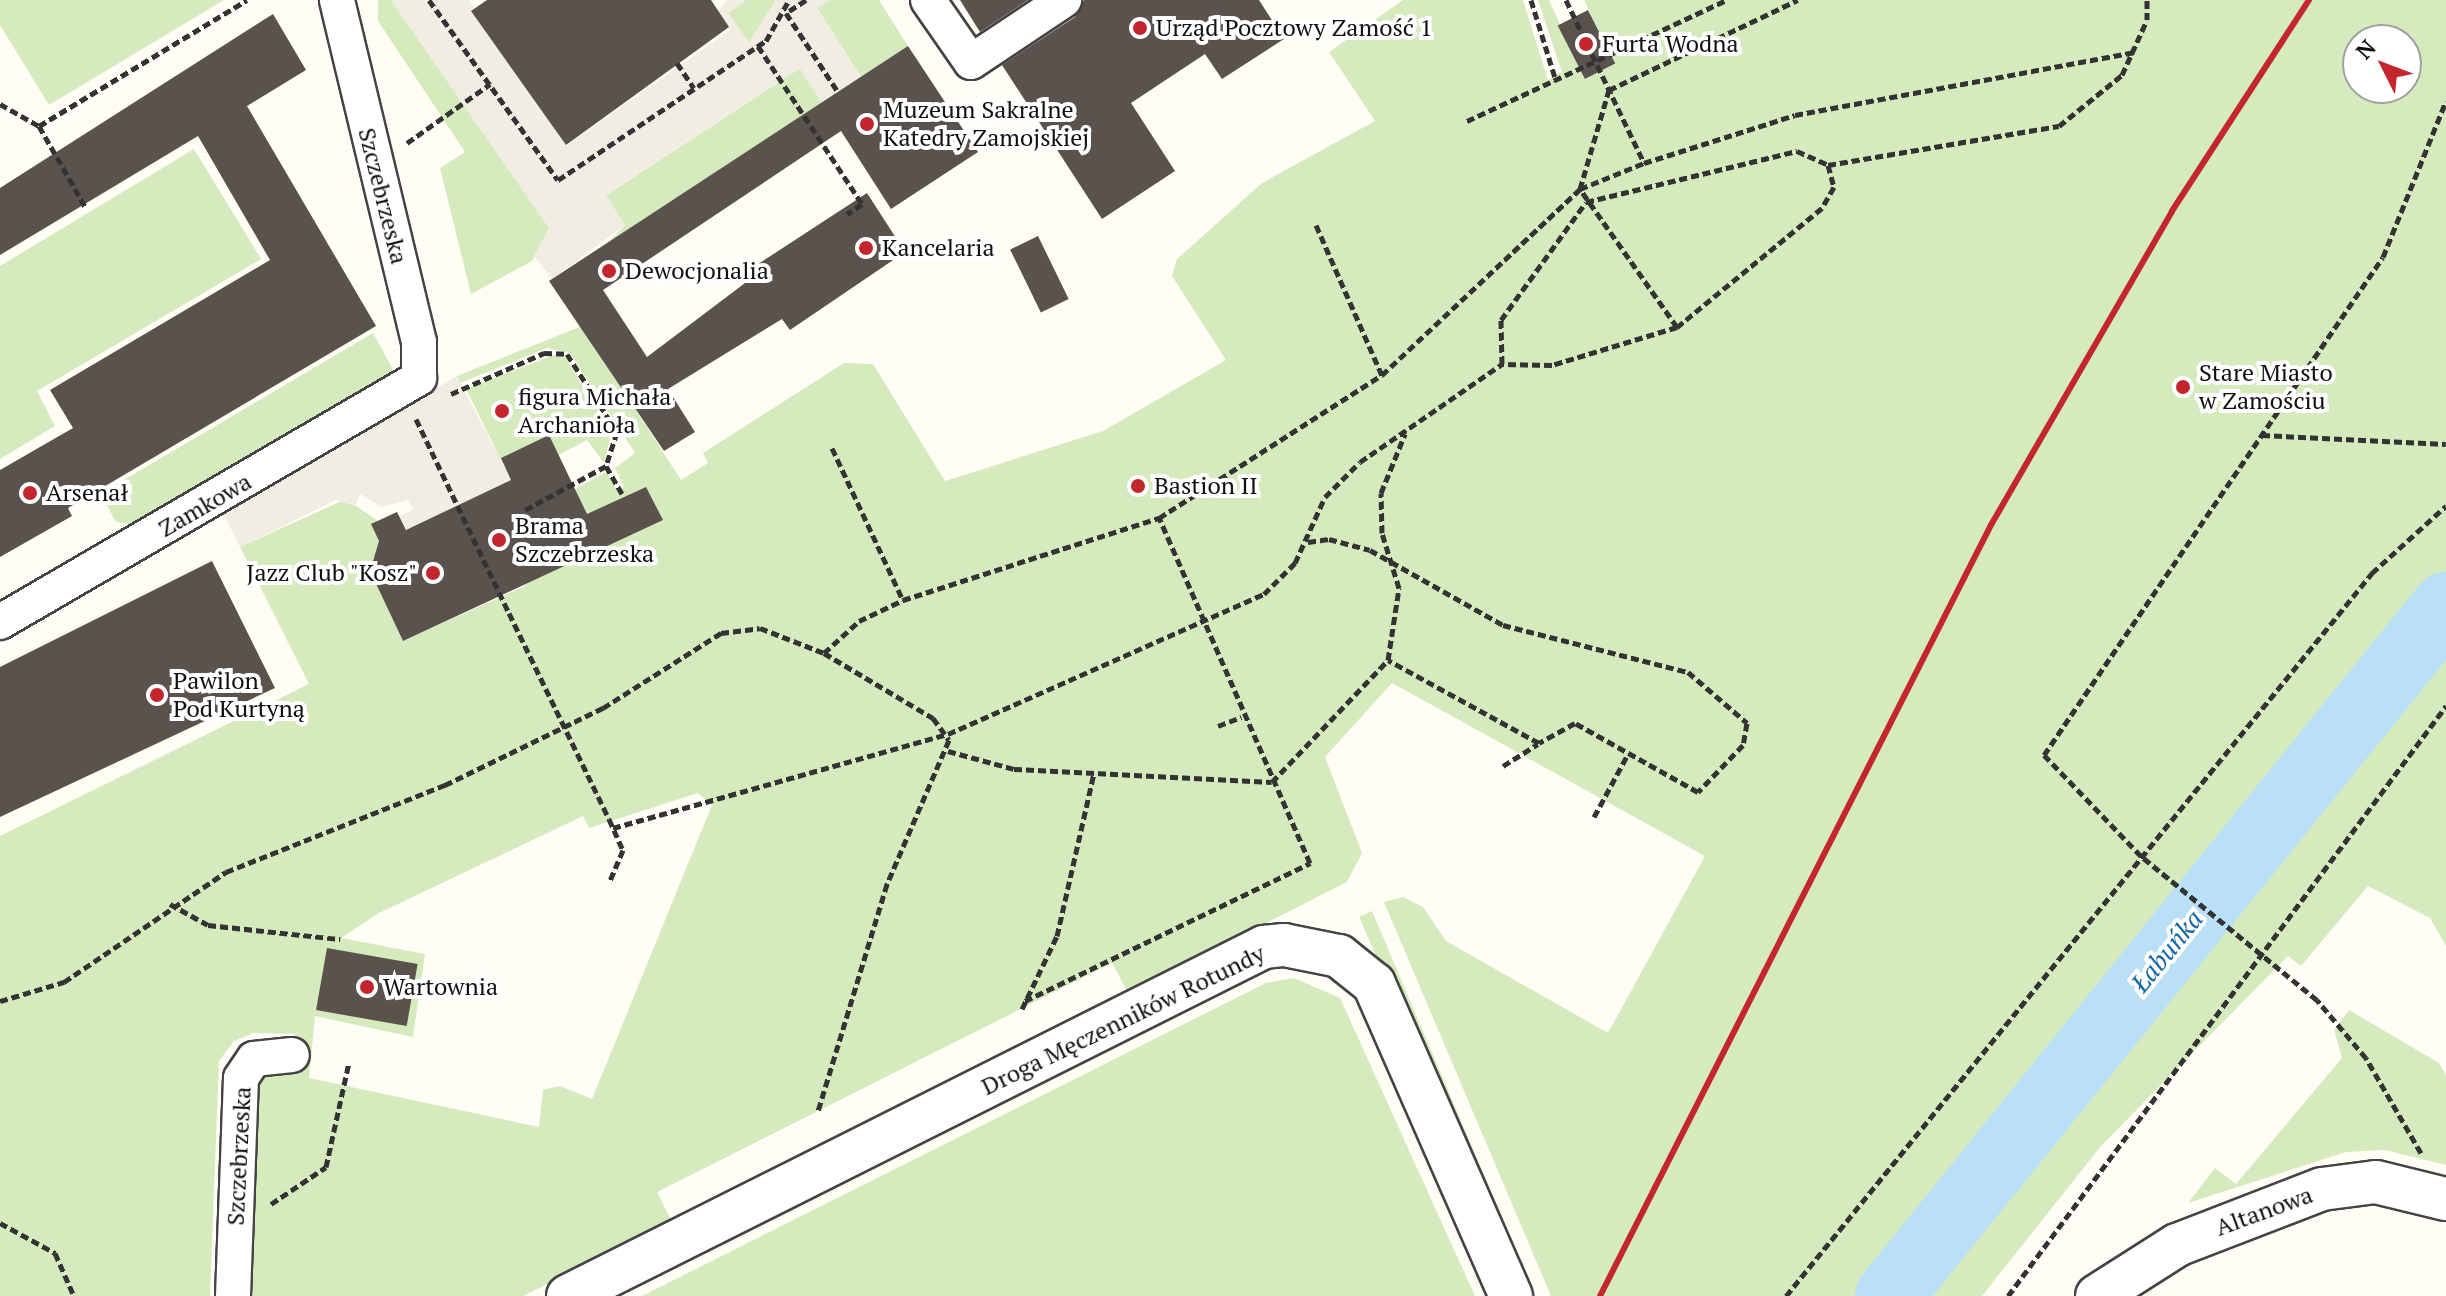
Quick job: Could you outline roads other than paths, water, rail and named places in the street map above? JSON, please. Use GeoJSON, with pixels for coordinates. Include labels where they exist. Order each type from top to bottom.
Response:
{"type":"FeatureCollection","features":[{"type":"Feature","properties":{"kind":"street","name":"Szczebrzeska"},"geometry":{"type":"LineString","coordinates":[[337,0],[419,342],[422,402]]}},
{"type":"Feature","properties":{"kind":"street"},"geometry":{"type":"LineString","coordinates":[[928,0],[971,62],[1064,0]]}},
{"type":"Feature","properties":{"kind":"street","name":"Zamkowa"},"geometry":{"type":"LineString","coordinates":[[0,622],[422,402]]}},
{"type":"Feature","properties":{"kind":"street","name":"Droga Męczenników Rotundy"},"geometry":{"type":"LineString","coordinates":[[568,1296],[1264,947],[1284,945],[1339,956],[1374,984],[1511,1296]]}},
{"type":"Feature","properties":{"kind":"street","name":"Szczebrzeska"},"geometry":{"type":"LineString","coordinates":[[233,1296],[241,1078],[254,1059],[292,1055]]}},
{"type":"Feature","properties":{"kind":"street","name":"Altanowa"},"geometry":{"type":"LineString","coordinates":[[2097,1296],[2177,1245],[2322,1189],[2376,1182],[2437,1181]]}},
{"type":"Feature","properties":{"kind":"waterway","name":"Łabuńka"},"geometry":{"type":"LineString","coordinates":[[1889,1296],[2446,606]]}},
{"type":"Feature","properties":{"kind":"railway"},"geometry":{"type":"LineString","coordinates":[[1600,1296],[1991,525],[2172,211],[2309,0]]}},
{"type":"Feature","properties":{"kind":"place","name":"Urząd Pocztowy Zamość 1"},"geometry":{"type":"Point","coordinates":[1140,28]}},
{"type":"Feature","properties":{"kind":"place","name":"Furta Wodna"},"geometry":{"type":"Point","coordinates":[1586,44]}},
{"type":"Feature","properties":{"kind":"place","name":"Muzeum Sakralne Katedry Zamojskiej"},"geometry":{"type":"Point","coordinates":[867,124]}},
{"type":"Feature","properties":{"kind":"place","name":"Kancelaria"},"geometry":{"type":"Point","coordinates":[866,248]}},
{"type":"Feature","properties":{"kind":"place","name":"Dewocjonalia"},"geometry":{"type":"Point","coordinates":[609,271]}},
{"type":"Feature","properties":{"kind":"place","name":"Stare Miasto w Zamościu"},"geometry":{"type":"Point","coordinates":[2183,387]}},
{"type":"Feature","properties":{"kind":"place","name":"figura Michała Archanioła"},"geometry":{"type":"Point","coordinates":[502,411]}},
{"type":"Feature","properties":{"kind":"place","name":"Bastion II"},"geometry":{"type":"Point","coordinates":[1138,486]}},
{"type":"Feature","properties":{"kind":"place","name":"Arsenał"},"geometry":{"type":"Point","coordinates":[30,493]}},
{"type":"Feature","properties":{"kind":"place","name":"Brama Szczebrzeska"},"geometry":{"type":"Point","coordinates":[499,540]}},
{"type":"Feature","properties":{"kind":"place","name":"Jazz Club \"Kosz\""},"geometry":{"type":"Point","coordinates":[433,573]}},
{"type":"Feature","properties":{"kind":"place","name":"Pawilon Pod Kurtyną"},"geometry":{"type":"Point","coordinates":[157,695]}},
{"type":"Feature","properties":{"kind":"place","name":"Wartownia"},"geometry":{"type":"Point","coordinates":[367,987]}}]}
